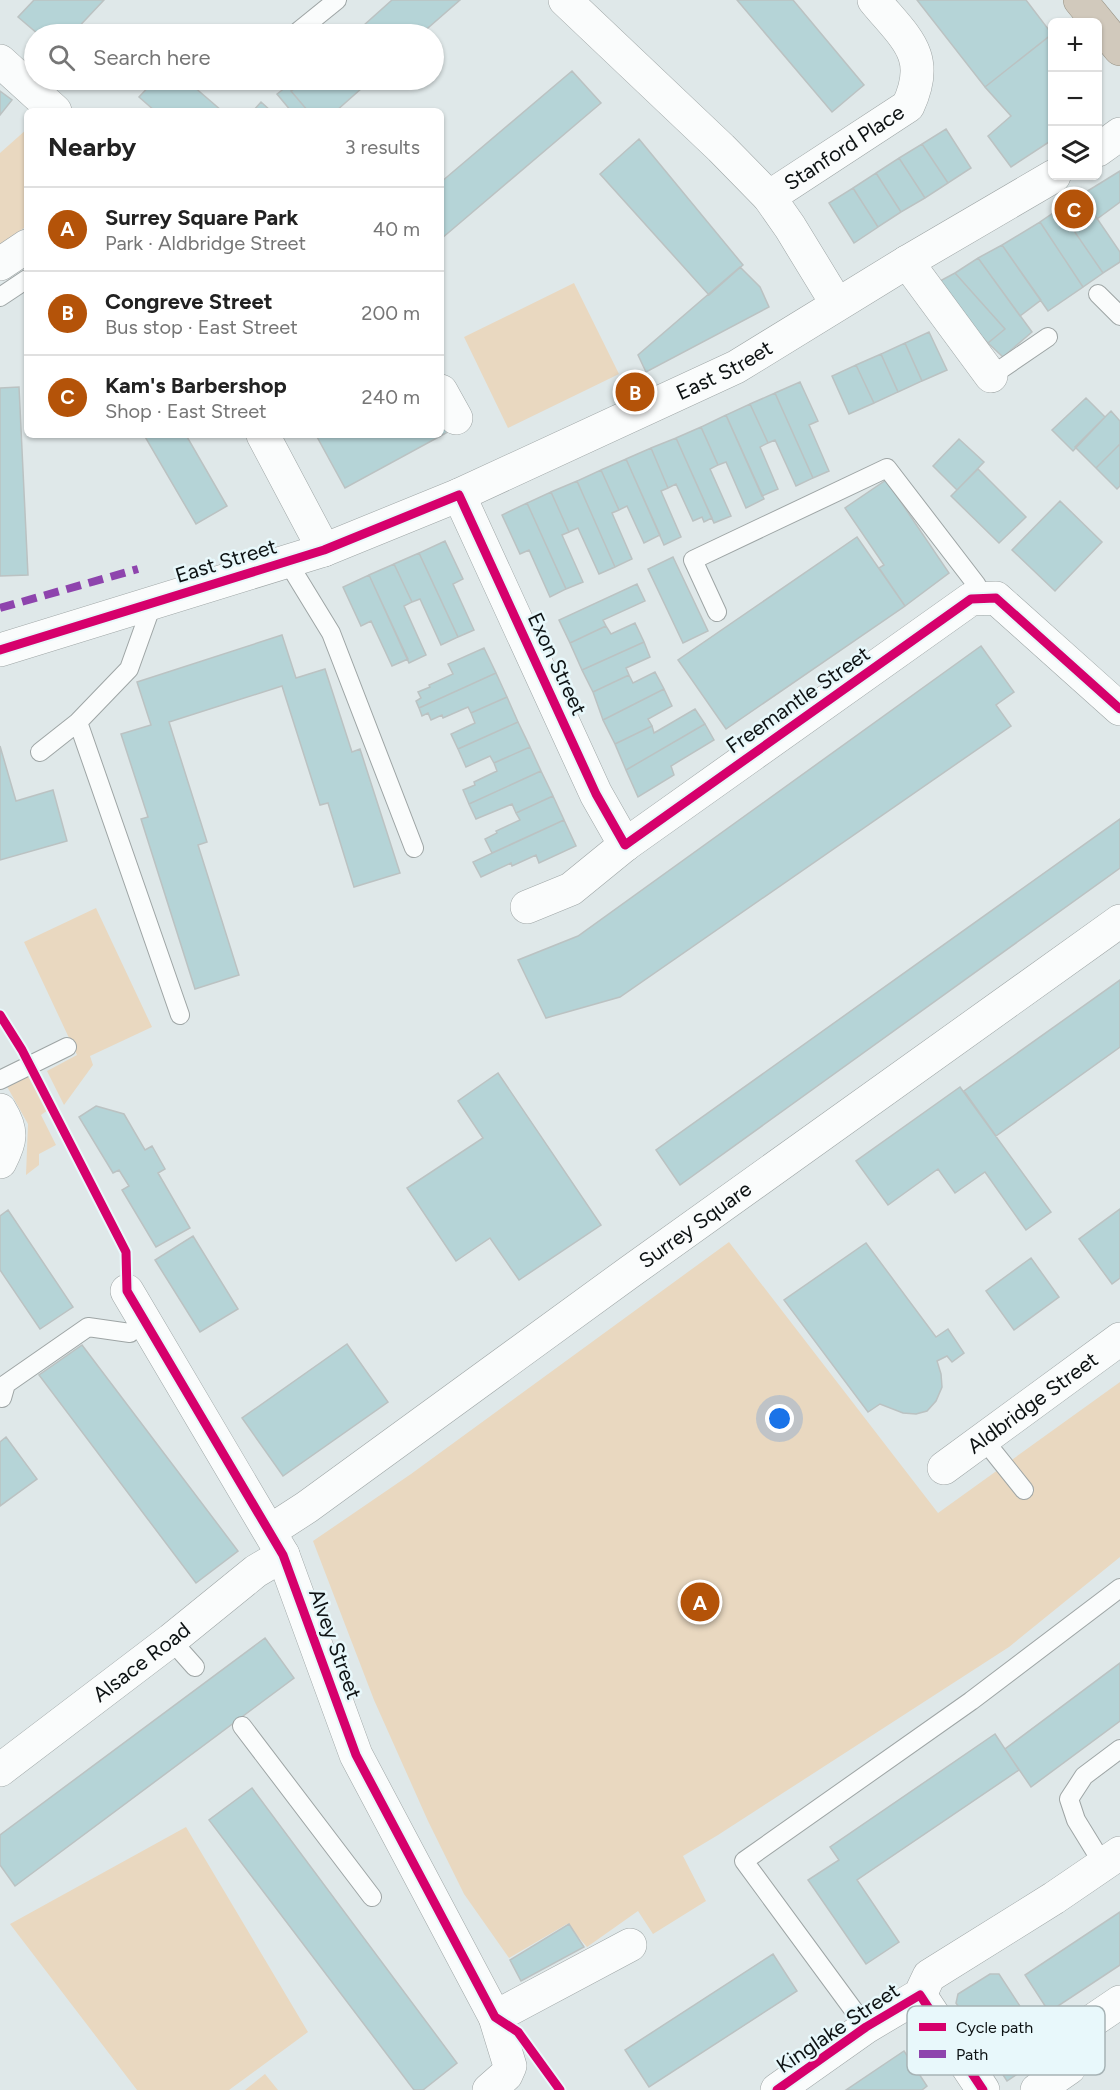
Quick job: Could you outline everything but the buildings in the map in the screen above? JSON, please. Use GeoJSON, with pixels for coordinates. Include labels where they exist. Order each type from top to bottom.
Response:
{"type":"FeatureCollection","features":[{"type":"Feature","properties":{"kind":"highway"},"geometry":{"type":"LineString","coordinates":[[1080,0],[1120,50]]}},
{"type":"Feature","properties":{"kind":"street"},"geometry":{"type":"LineString","coordinates":[[565,0],[721,148],[769,197],[837,304]]}},
{"type":"Feature","properties":{"kind":"street","name":"Stanford Place"},"geometry":{"type":"LineString","coordinates":[[769,197],[908,106],[916,88],[918,66],[911,45],[874,0]]}},
{"type":"Feature","properties":{"kind":"street"},"geometry":{"type":"LineString","coordinates":[[0,61],[24,83]]}},
{"type":"Feature","properties":{"kind":"street"},"geometry":{"type":"LineString","coordinates":[[32,90],[52,108]]}},
{"type":"Feature","properties":{"kind":"street"},"geometry":{"type":"LineString","coordinates":[[1102,147],[1120,134]]}},
{"type":"Feature","properties":{"kind":"street","name":"East Street"},"geometry":{"type":"LineString","coordinates":[[0,650],[324,550],[459,495],[736,367],[837,304],[1048,180]]}},
{"type":"Feature","properties":{"kind":"street"},"geometry":{"type":"LineString","coordinates":[[0,264],[24,248]]}},
{"type":"Feature","properties":{"kind":"street"},"geometry":{"type":"LineString","coordinates":[[907,262],[991,376]]}},
{"type":"Feature","properties":{"kind":"street"},"geometry":{"type":"LineString","coordinates":[[265,438],[324,550]]}},
{"type":"Feature","properties":{"kind":"street","name":"Exon Street"},"geometry":{"type":"LineString","coordinates":[[459,495],[596,794],[625,845]]}},
{"type":"Feature","properties":{"kind":"street"},"geometry":{"type":"LineString","coordinates":[[990,598],[1120,709]]}},
{"type":"Feature","properties":{"kind":"street","name":"Freemantle Street"},"geometry":{"type":"LineString","coordinates":[[526,907],[571,889],[625,845],[971,600],[990,598]]}},
{"type":"Feature","properties":{"kind":"street","name":"Surrey Square"},"geometry":{"type":"LineString","coordinates":[[277,1543],[316,1500],[1120,921]]}},
{"type":"Feature","properties":{"kind":"street"},"geometry":{"type":"LineString","coordinates":[[0,1110],[9,1127],[9,1144],[0,1162]]}},
{"type":"Feature","properties":{"kind":"street","name":"Alvey Street"},"geometry":{"type":"LineString","coordinates":[[127,1291],[277,1543],[356,1755],[495,2018],[510,2066],[506,2075],[489,2090]]}},
{"type":"Feature","properties":{"kind":"street","name":"Aldbridge Street"},"geometry":{"type":"LineString","coordinates":[[944,1468],[1120,1339]]}},
{"type":"Feature","properties":{"kind":"street","name":"Alsace Road"},"geometry":{"type":"LineString","coordinates":[[0,1770],[171,1640],[256,1571],[277,1543]]}},
{"type":"Feature","properties":{"kind":"street","name":"Kinglake Street"},"geometry":{"type":"LineString","coordinates":[[777,2090],[866,2027],[920,1995],[929,1976],[1112,1859]]}},
{"type":"Feature","properties":{"kind":"street"},"geometry":{"type":"LineString","coordinates":[[495,2018],[630,1945]]}},
{"type":"Feature","properties":{"kind":"street"},"geometry":{"type":"LineString","coordinates":[[920,1995],[927,2006]]}},
{"type":"Feature","properties":{"kind":"street"},"geometry":{"type":"LineString","coordinates":[[1105,2012],[1120,2002]]}},
{"type":"Feature","properties":{"kind":"street"},"geometry":{"type":"LineString","coordinates":[[973,2075],[983,2090]]}},
{"type":"Feature","properties":{"kind":"street"},"geometry":{"type":"LineString","coordinates":[[1037,2090],[1059,2075]]}},
{"type":"Feature","properties":{"kind":"lane"},"geometry":{"type":"LineString","coordinates":[[307,24],[337,0]]}},
{"type":"Feature","properties":{"kind":"lane"},"geometry":{"type":"LineString","coordinates":[[0,297],[24,281]]}},
{"type":"Feature","properties":{"kind":"lane"},"geometry":{"type":"LineString","coordinates":[[1098,294],[1120,316]]}},
{"type":"Feature","properties":{"kind":"lane"},"geometry":{"type":"LineString","coordinates":[[991,376],[1048,337]]}},
{"type":"Feature","properties":{"kind":"lane"},"geometry":{"type":"LineString","coordinates":[[717,612],[693,560],[887,468],[976,584],[990,598]]}},
{"type":"Feature","properties":{"kind":"lane"},"geometry":{"type":"LineString","coordinates":[[287,561],[331,633],[414,848]]}},
{"type":"Feature","properties":{"kind":"lane"},"geometry":{"type":"LineString","coordinates":[[40,752],[78,722],[129,669],[153,602]]}},
{"type":"Feature","properties":{"kind":"lane"},"geometry":{"type":"LineString","coordinates":[[78,722],[180,1015]]}},
{"type":"Feature","properties":{"kind":"lane"},"geometry":{"type":"LineString","coordinates":[[0,1080],[68,1047]]}},
{"type":"Feature","properties":{"kind":"lane"},"geometry":{"type":"LineString","coordinates":[[3,1398],[6,1384],[88,1327],[130,1333],[143,1319]]}},
{"type":"Feature","properties":{"kind":"lane"},"geometry":{"type":"LineString","coordinates":[[984,1440],[1024,1490]]}},
{"type":"Feature","properties":{"kind":"lane"},"geometry":{"type":"LineString","coordinates":[[866,2027],[744,1861],[971,1701],[1120,1588]]}},
{"type":"Feature","properties":{"kind":"lane"},"geometry":{"type":"LineString","coordinates":[[171,1640],[195,1667]]}},
{"type":"Feature","properties":{"kind":"lane"},"geometry":{"type":"LineString","coordinates":[[242,1726],[372,1897]]}},
{"type":"Feature","properties":{"kind":"lane"},"geometry":{"type":"LineString","coordinates":[[1112,1859],[1076,1820],[1069,1799],[1084,1776],[1120,1749]]}},
{"type":"Feature","properties":{"kind":"shaded area"},"geometry":{"type":"Polygon","coordinates":[[[24,132],[24,228],[0,244],[0,153],[24,132]]]}},
{"type":"Feature","properties":{"kind":"shaded area"},"geometry":{"type":"Polygon","coordinates":[[[574,283],[619,374],[508,428],[464,337],[574,283]]]}},
{"type":"Feature","properties":{"kind":"shaded area"},"geometry":{"type":"Polygon","coordinates":[[[96,908],[152,1027],[90,1056],[93,1065],[64,1105],[47,1071],[77,1055],[24,942],[96,908]]]}},
{"type":"Feature","properties":{"kind":"shaded area"},"geometry":{"type":"Polygon","coordinates":[[[26,1072],[48,1110],[41,1115],[56,1145],[39,1154],[39,1165],[26,1175],[28,1124],[5,1083],[26,1072]]]}},
{"type":"Feature","properties":{"kind":"shaded area"},"geometry":{"type":"Polygon","coordinates":[[[729,1242],[938,1513],[1120,1382],[1120,1557],[1009,1647],[683,1856],[706,1901],[653,1934],[638,1911],[587,1947],[567,1924],[509,1958],[464,1894],[428,1821],[374,1700],[313,1541],[411,1474],[729,1242]]]}},
{"type":"Feature","properties":{"kind":"shaded area"},"geometry":{"type":"Polygon","coordinates":[[[186,1827],[308,2032],[229,2090],[137,2090],[10,1924],[186,1827]]]}},
{"type":"Feature","properties":{"kind":"shaded area"},"geometry":{"type":"Polygon","coordinates":[[[265,2074],[278,2090],[245,2090],[265,2074]]]}},
{"type":"Feature","properties":{"kind":"marked path"},"geometry":{"type":"LineString","coordinates":[[0,608],[138,569]]}},
{"type":"Feature","properties":{"kind":"cycle path"},"geometry":{"type":"LineString","coordinates":[[0,650],[324,550],[459,495],[596,794],[625,845],[971,599],[996,598],[1120,709]]}},
{"type":"Feature","properties":{"kind":"cycle path"},"geometry":{"type":"LineString","coordinates":[[0,1015],[22,1050],[126,1252],[127,1291],[283,1555],[356,1755],[495,2017],[518,2032],[560,2090]]}},
{"type":"Feature","properties":{"kind":"cycle path"},"geometry":{"type":"LineString","coordinates":[[777,2090],[866,2027],[920,1995],[927,2006]]}},
{"type":"Feature","properties":{"kind":"cycle path"},"geometry":{"type":"LineString","coordinates":[[973,2075],[983,2090]]}},
{"type":"Feature","properties":{"kind":"place","name":"Kam's Barbershop"},"geometry":{"type":"Point","coordinates":[1074,209]}},
{"type":"Feature","properties":{"kind":"place","name":"Congreve Street"},"geometry":{"type":"Point","coordinates":[635,392]}},
{"type":"Feature","properties":{"kind":"place","name":"Surrey Square Park"},"geometry":{"type":"Point","coordinates":[700,1602]}}]}
